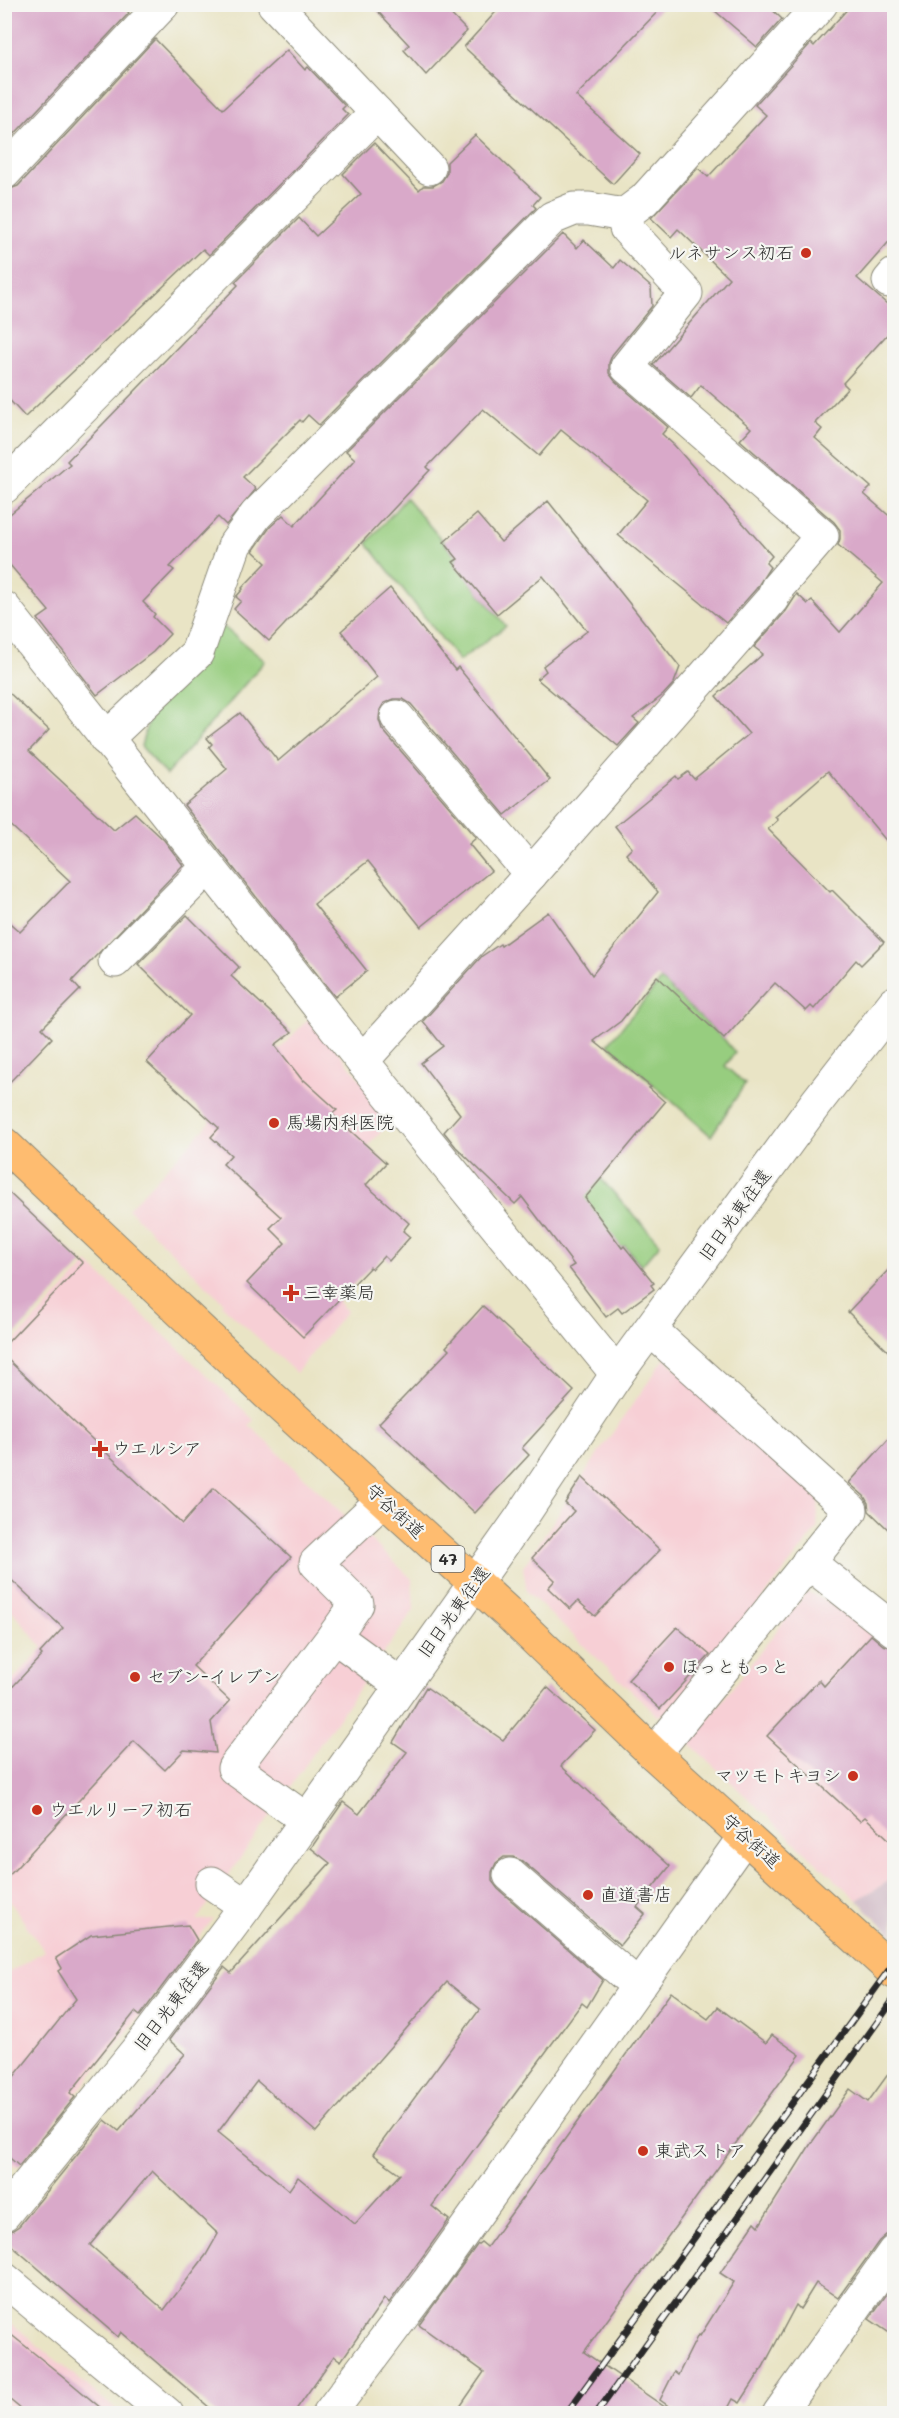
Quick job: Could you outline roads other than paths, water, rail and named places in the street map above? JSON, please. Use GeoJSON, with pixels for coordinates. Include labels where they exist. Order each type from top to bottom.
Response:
{"type":"FeatureCollection","features":[{"type":"Feature","properties":{"kind":"main road","name":"守谷街道"},"geometry":{"type":"LineString","coordinates":[[4,1144],[654,1754],[894,1972]]}},
{"type":"Feature","properties":{"kind":"street"},"geometry":{"type":"LineString","coordinates":[[4,173],[163,4]]}},
{"type":"Feature","properties":{"kind":"street"},"geometry":{"type":"LineString","coordinates":[[274,4],[429,168]]}},
{"type":"Feature","properties":{"kind":"street"},"geometry":{"type":"LineString","coordinates":[[106,739],[197,653],[235,544],[256,515],[552,218],[574,209],[590,209],[624,215],[644,200],[821,4]]}},
{"type":"Feature","properties":{"kind":"street"},"geometry":{"type":"LineString","coordinates":[[4,487],[377,113]]}},
{"type":"Feature","properties":{"kind":"street"},"geometry":{"type":"LineString","coordinates":[[362,1061],[531,874],[772,599],[777,588],[822,536],[627,367],[686,293],[626,228],[624,215]]}},
{"type":"Feature","properties":{"kind":"street"},"geometry":{"type":"LineString","coordinates":[[4,608],[362,1061],[617,1374]]}},
{"type":"Feature","properties":{"kind":"street"},"geometry":{"type":"LineString","coordinates":[[397,717],[531,874]]}},
{"type":"Feature","properties":{"kind":"street"},"geometry":{"type":"LineString","coordinates":[[115,961],[208,867]]}},
{"type":"Feature","properties":{"kind":"street","name":"旧日光東往還"},"geometry":{"type":"LineString","coordinates":[[4,2214],[147,2038],[246,1906],[474,1583],[617,1374],[816,1103],[894,1003]]}},
{"type":"Feature","properties":{"kind":"street"},"geometry":{"type":"LineString","coordinates":[[651,1330],[851,1510],[654,1754]]}},
{"type":"Feature","properties":{"kind":"street"},"geometry":{"type":"LineString","coordinates":[[308,1821],[234,1768],[357,1604],[316,1563],[383,1500]]}},
{"type":"Feature","properties":{"kind":"street"},"geometry":{"type":"LineString","coordinates":[[808,1562],[894,1630]]}},
{"type":"Feature","properties":{"kind":"street"},"geometry":{"type":"LineString","coordinates":[[334,1636],[401,1685]]}},
{"type":"Feature","properties":{"kind":"street"},"geometry":{"type":"LineString","coordinates":[[329,2414],[428,2282],[745,1836]]}},
{"type":"Feature","properties":{"kind":"street"},"geometry":{"type":"LineString","coordinates":[[510,1875],[638,1986]]}},
{"type":"Feature","properties":{"kind":"street"},"geometry":{"type":"LineString","coordinates":[[212,1883],[246,1906]]}},
{"type":"Feature","properties":{"kind":"street"},"geometry":{"type":"LineString","coordinates":[[779,2414],[894,2252]]}},
{"type":"Feature","properties":{"kind":"street"},"geometry":{"type":"LineString","coordinates":[[4,2279],[167,2414]]}},
{"type":"Feature","properties":{"kind":"railway"},"geometry":{"type":"LineString","coordinates":[[566,2414],[894,1963]]}},
{"type":"Feature","properties":{"kind":"railway"},"geometry":{"type":"LineString","coordinates":[[596,2414],[894,1999]]}},
{"type":"Feature","properties":{"kind":"place","name":"ルネサンス初石"},"geometry":{"type":"Point","coordinates":[806,253]}},
{"type":"Feature","properties":{"kind":"place","name":"馬場内科医院"},"geometry":{"type":"Point","coordinates":[274,1123]}},
{"type":"Feature","properties":{"kind":"place","name":"三幸薬局"},"geometry":{"type":"Point","coordinates":[291,1293]}},
{"type":"Feature","properties":{"kind":"place","name":"ウエルシア"},"geometry":{"type":"Point","coordinates":[100,1449]}},
{"type":"Feature","properties":{"kind":"place","name":"ほっともっと"},"geometry":{"type":"Point","coordinates":[669,1667]}},
{"type":"Feature","properties":{"kind":"place","name":"セブン-イレブン"},"geometry":{"type":"Point","coordinates":[135,1677]}},
{"type":"Feature","properties":{"kind":"place","name":"マツモトキヨシ"},"geometry":{"type":"Point","coordinates":[853,1776]}},
{"type":"Feature","properties":{"kind":"place","name":"ウエルリーフ初石"},"geometry":{"type":"Point","coordinates":[37,1810]}},
{"type":"Feature","properties":{"kind":"place","name":"直道書店"},"geometry":{"type":"Point","coordinates":[588,1895]}},
{"type":"Feature","properties":{"kind":"place","name":"東武ストア"},"geometry":{"type":"Point","coordinates":[643,2151]}}]}
